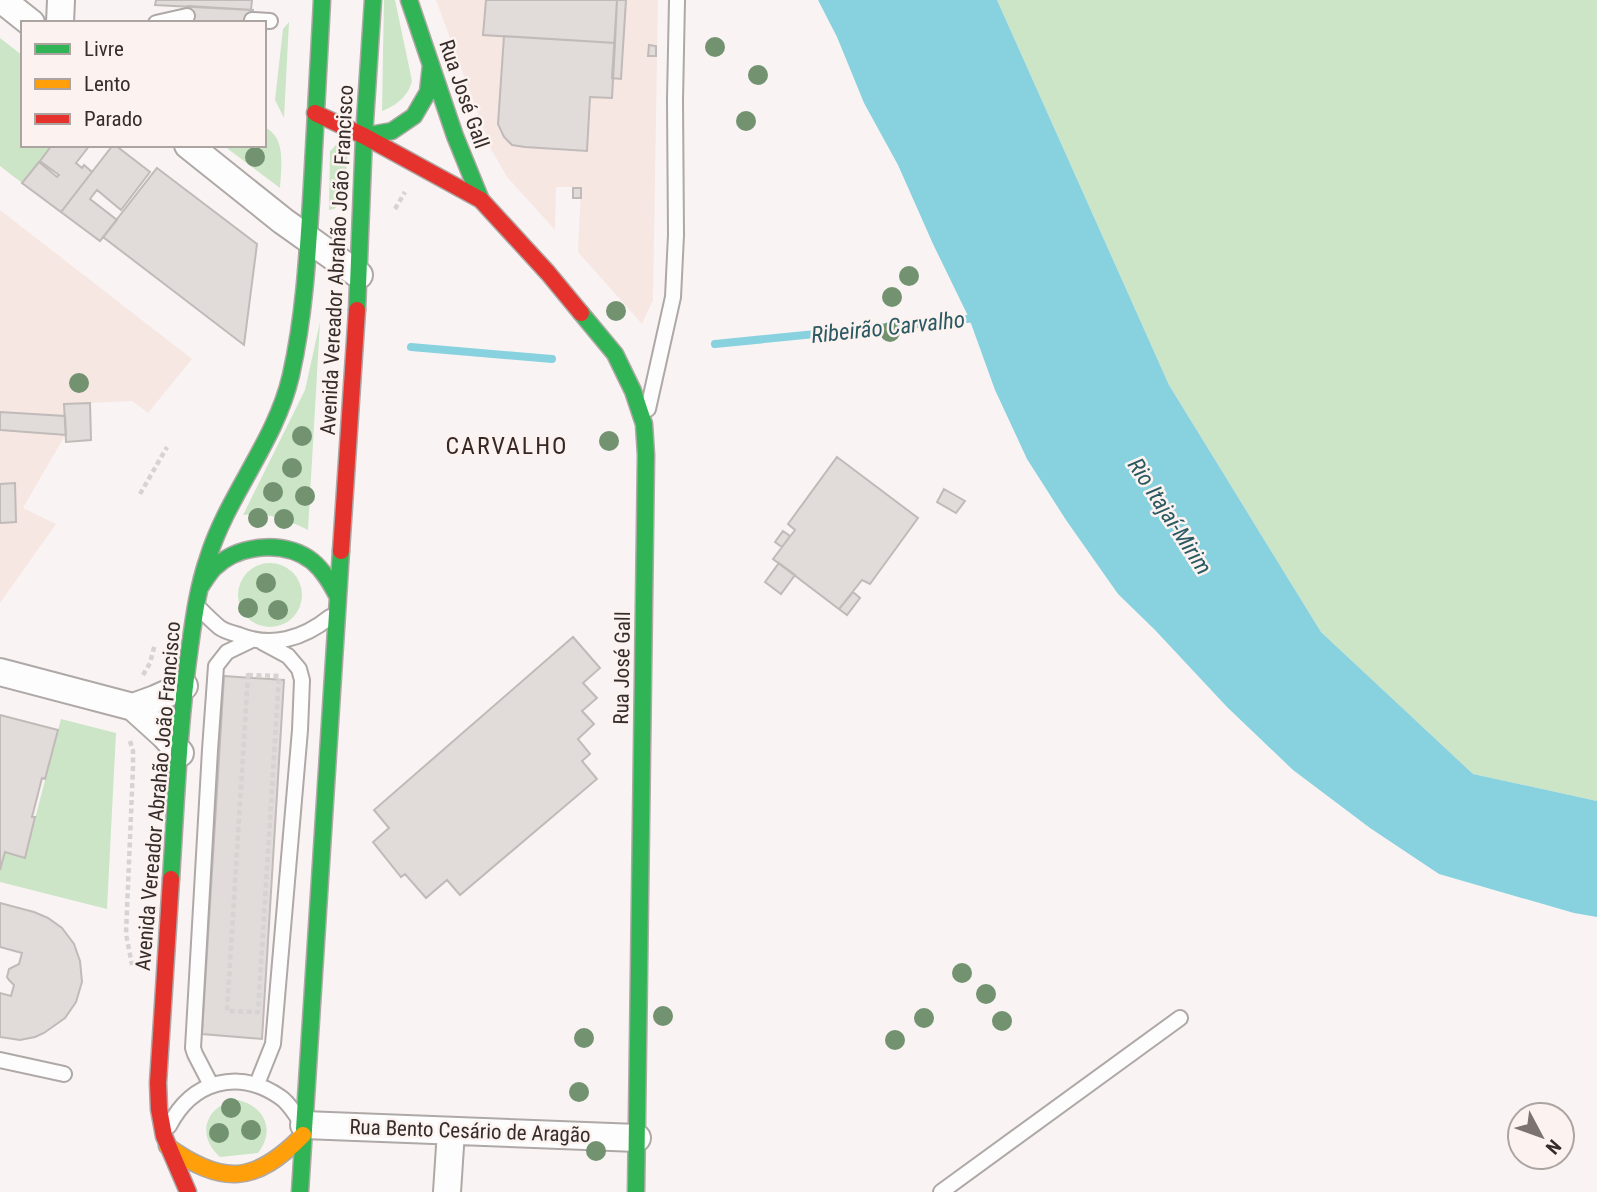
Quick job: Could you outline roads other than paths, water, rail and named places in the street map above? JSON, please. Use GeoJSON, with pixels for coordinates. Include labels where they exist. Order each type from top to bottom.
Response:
{"type":"FeatureCollection","features":[{"type":"Feature","properties":{"kind":"main road","name":"Avenida Vereador Abrahão João Francisco"},"geometry":{"type":"LineString","coordinates":[[188,1192],[165,1141],[159,1109],[158,1083],[184,686],[197,596],[217,532],[264,445],[290,379],[296,351],[309,239],[321,0]]}},
{"type":"Feature","properties":{"kind":"main road","name":"Avenida Vereador Abrahão João Francisco"},"geometry":{"type":"LineString","coordinates":[[300,1192],[359,275],[373,0]]}},
{"type":"Feature","properties":{"kind":"main road","name":"Rua José Gall"},"geometry":{"type":"LineString","coordinates":[[409,0],[455,136],[481,201]]}},
{"type":"Feature","properties":{"kind":"main road"},"geometry":{"type":"LineString","coordinates":[[364,136],[392,131],[414,116],[428,92],[430,65]]}},
{"type":"Feature","properties":{"kind":"main road","name":"Rua José Gall"},"geometry":{"type":"LineString","coordinates":[[315,113],[364,136],[481,201],[548,273],[615,354],[633,391],[644,424],[646,477],[636,1192]]}},
{"type":"Feature","properties":{"kind":"main road"},"geometry":{"type":"LineString","coordinates":[[197,596],[214,568],[235,554],[259,547],[284,548],[307,558],[326,575],[338,604]]}},
{"type":"Feature","properties":{"kind":"main road"},"geometry":{"type":"LineString","coordinates":[[165,1141],[196,1167],[216,1173],[237,1174],[258,1170],[278,1160],[286,1154],[303,1130]]}},
{"type":"Feature","properties":{"kind":"street"},"geometry":{"type":"LineString","coordinates":[[2,0],[28,21]]}},
{"type":"Feature","properties":{"kind":"street"},"geometry":{"type":"LineString","coordinates":[[60,21],[61,0]]}},
{"type":"Feature","properties":{"kind":"street"},"geometry":{"type":"LineString","coordinates":[[191,147],[359,275]]}},
{"type":"Feature","properties":{"kind":"street"},"geometry":{"type":"LineString","coordinates":[[0,672],[133,707],[180,753]]}},
{"type":"Feature","properties":{"kind":"street"},"geometry":{"type":"LineString","coordinates":[[133,707],[184,686]]}},
{"type":"Feature","properties":{"kind":"street","name":"Rua Bento Cesário de Aragão"},"geometry":{"type":"LineString","coordinates":[[303,1130],[452,1131],[637,1138]]}},
{"type":"Feature","properties":{"kind":"street"},"geometry":{"type":"LineString","coordinates":[[447,1192],[452,1131]]}},
{"type":"Feature","properties":{"kind":"lane"},"geometry":{"type":"LineString","coordinates":[[644,424],[673,298],[676,235],[677,0]]}},
{"type":"Feature","properties":{"kind":"lane"},"geometry":{"type":"LineString","coordinates":[[165,21],[187,16]]}},
{"type":"Feature","properties":{"kind":"lane"},"geometry":{"type":"LineString","coordinates":[[252,20],[270,21]]}},
{"type":"Feature","properties":{"kind":"lane"},"geometry":{"type":"LineString","coordinates":[[197,596],[220,628],[288,656],[299,669],[302,680],[273,1044],[257,1084]]}},
{"type":"Feature","properties":{"kind":"lane"},"geometry":{"type":"LineString","coordinates":[[211,1085],[194,1048],[216,666],[227,652],[257,641],[290,640],[316,629],[338,604]]}},
{"type":"Feature","properties":{"kind":"lane"},"geometry":{"type":"LineString","coordinates":[[941,1192],[1180,1018]]}},
{"type":"Feature","properties":{"kind":"lane"},"geometry":{"type":"LineString","coordinates":[[0,1060],[64,1074]]}},
{"type":"Feature","properties":{"kind":"lane"},"geometry":{"type":"LineString","coordinates":[[165,1141],[172,1120],[182,1105],[211,1085],[226,1082],[257,1084],[283,1099],[303,1130]]}},
{"type":"Feature","properties":{"kind":"water","name":"Rio Itajaí-Mirim"},"geometry":{"type":"Polygon","coordinates":[[[818,0],[997,0],[1169,385],[1321,632],[1473,774],[1597,801],[1597,917],[1574,913],[1439,874],[1370,828],[1293,770],[1227,707],[1118,594],[1027,459],[995,390],[969,318],[898,165],[864,103],[837,37],[818,0]]]}},
{"type":"Feature","properties":{"kind":"waterway","name":"Ribeirão Carvalho"},"geometry":{"type":"LineString","coordinates":[[715,344],[977,318]]}},
{"type":"Feature","properties":{"kind":"waterway","name":"Ribeirão Carvalho"},"geometry":{"type":"LineString","coordinates":[[411,347],[552,359]]}},
{"type":"Feature","properties":{"kind":"district","name":"CARVALHO"},"geometry":{"type":"Point","coordinates":[507,446]}}]}
